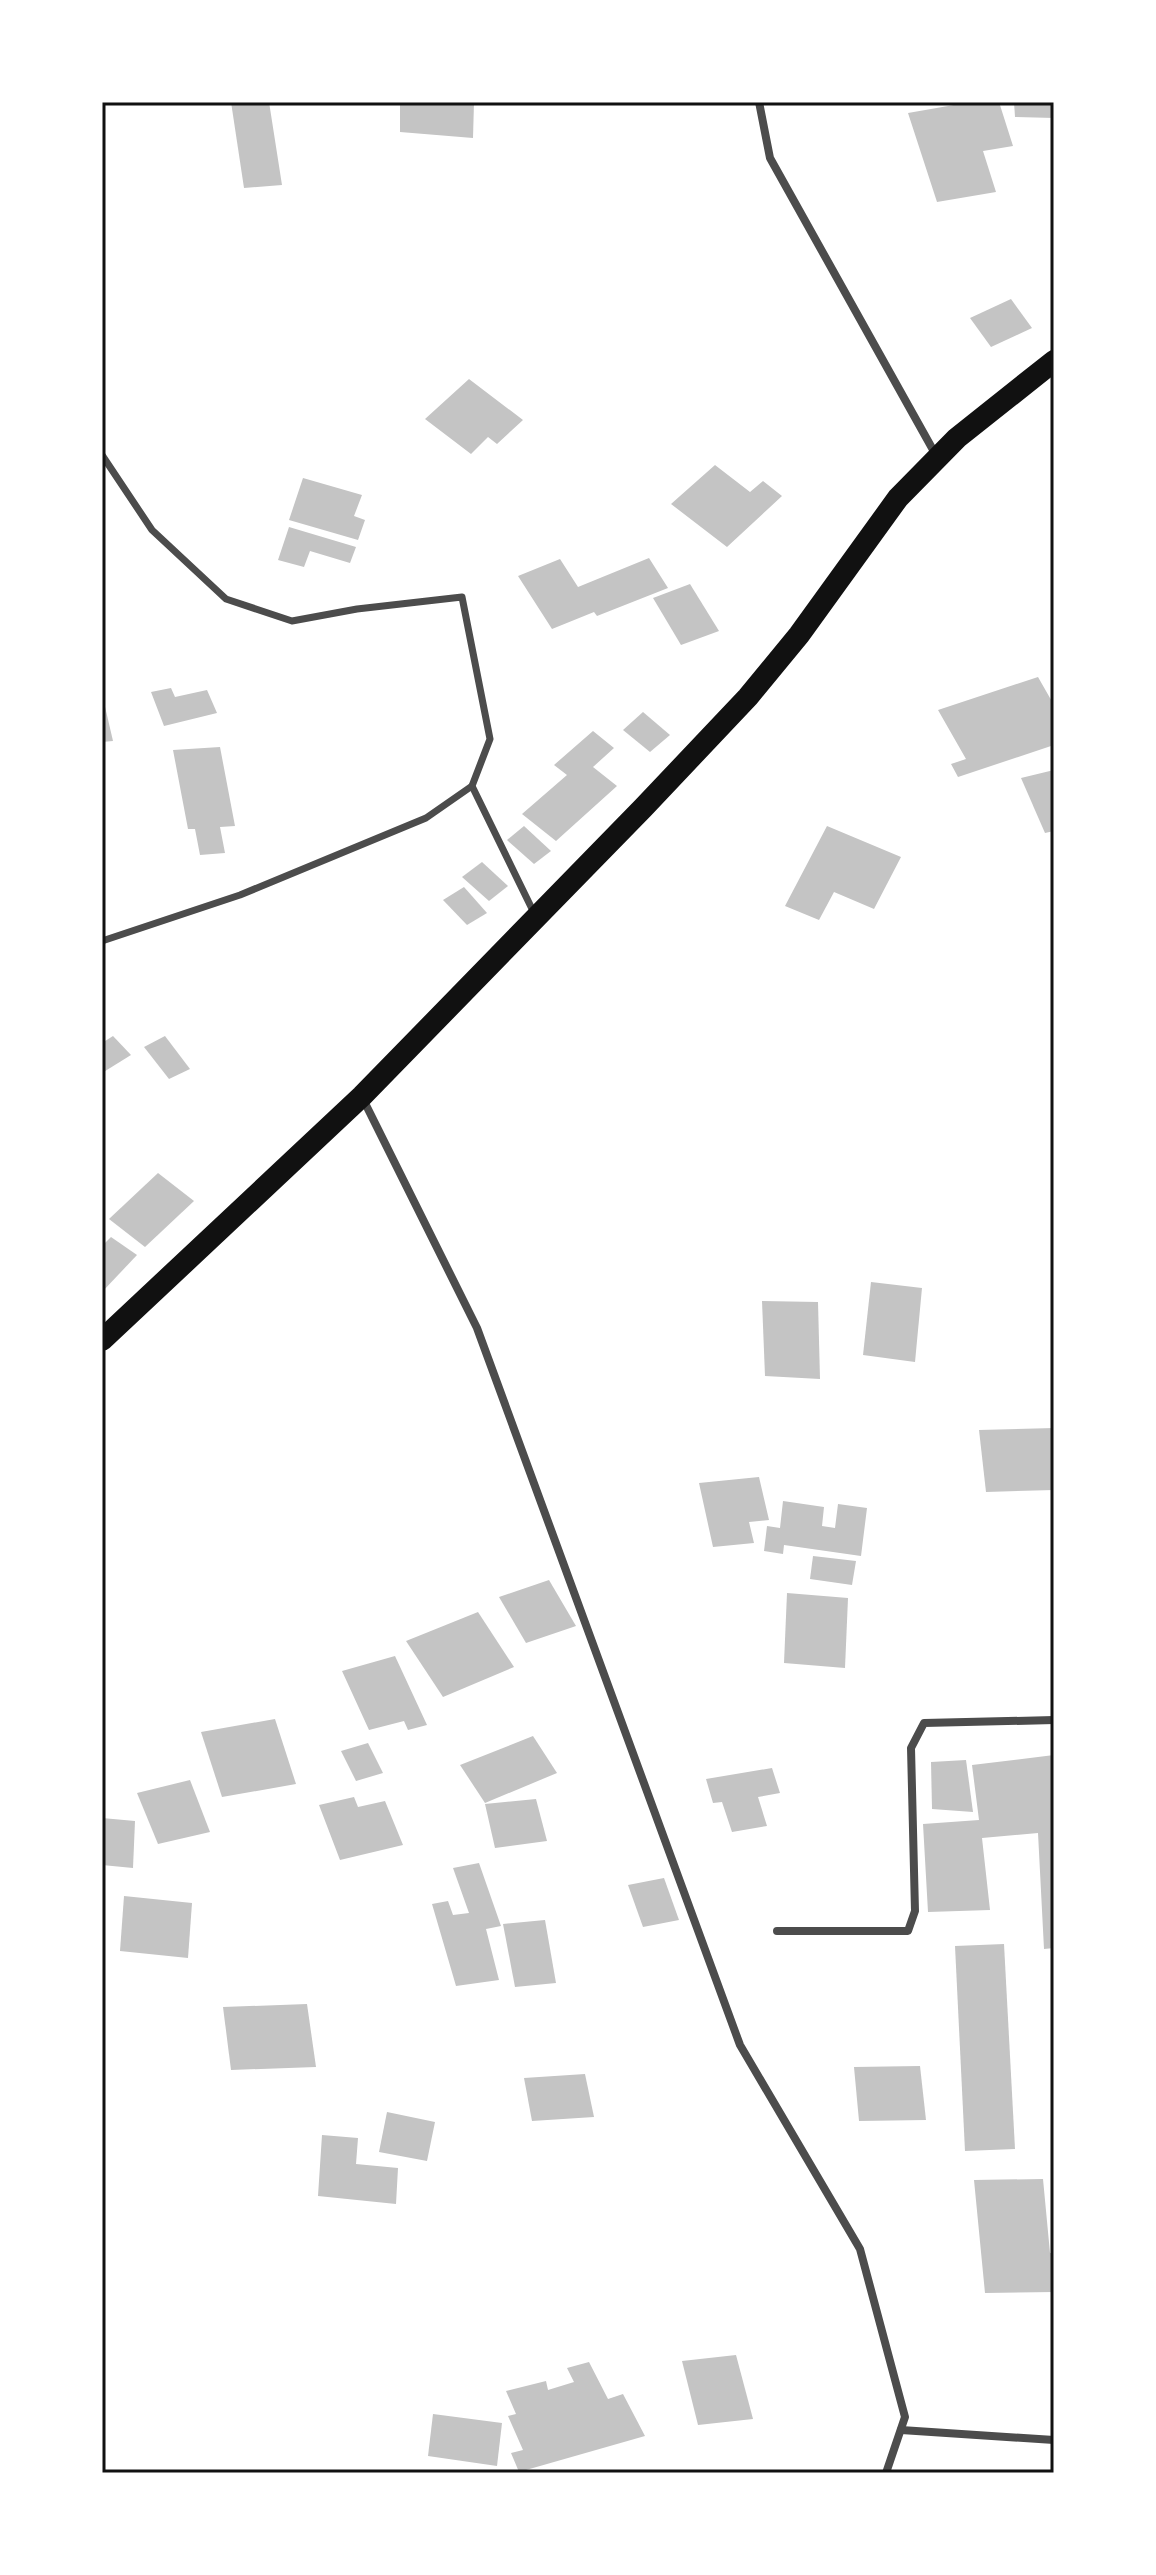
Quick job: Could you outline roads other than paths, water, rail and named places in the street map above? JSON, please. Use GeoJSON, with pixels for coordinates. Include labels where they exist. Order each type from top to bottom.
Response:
{"type":"FeatureCollection","features":[{"type":"Feature","properties":{"kind":"highway"},"geometry":{"type":"LineString","coordinates":[[102,1340],[362,1096],[748,697],[799,635],[898,498],[957,438],[1054,361]]}},
{"type":"Feature","properties":{"kind":"street"},"geometry":{"type":"LineString","coordinates":[[759,102],[770,158],[938,458]]}},
{"type":"Feature","properties":{"kind":"street"},"geometry":{"type":"LineString","coordinates":[[102,455],[152,530],[226,599],[292,621],[357,609],[462,597],[490,739],[472,786],[426,818],[240,895],[102,941]]}},
{"type":"Feature","properties":{"kind":"street"},"geometry":{"type":"LineString","coordinates":[[472,786],[536,917]]}},
{"type":"Feature","properties":{"kind":"street"},"geometry":{"type":"LineString","coordinates":[[362,1096],[477,1328],[740,2045],[860,2249],[905,2417],[886,2473]]}},
{"type":"Feature","properties":{"kind":"street"},"geometry":{"type":"LineString","coordinates":[[777,1931],[908,1931],[915,1911],[911,1748],[924,1723],[1054,1720]]}},
{"type":"Feature","properties":{"kind":"street"},"geometry":{"type":"LineString","coordinates":[[901,2430],[1054,2440]]}}]}
